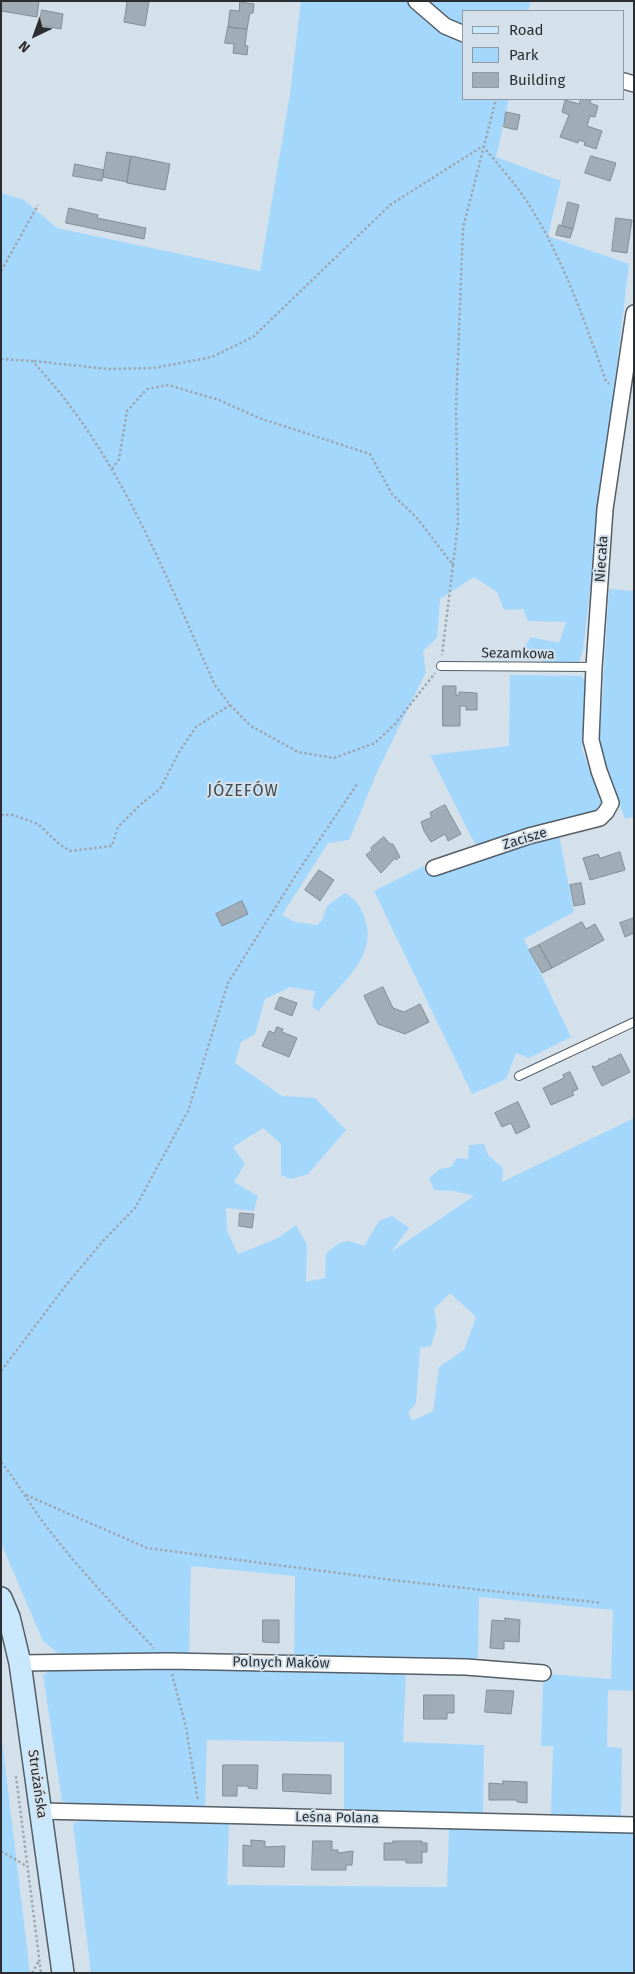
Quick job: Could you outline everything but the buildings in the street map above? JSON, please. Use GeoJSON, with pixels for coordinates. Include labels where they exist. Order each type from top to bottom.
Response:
{"type":"FeatureCollection","features":[{"type":"Feature","properties":{"kind":"main road","name":"Strużańska"},"geometry":{"type":"LineString","coordinates":[[1,1598],[9,1617],[20,1663],[63,1973]]}},
{"type":"Feature","properties":{"kind":"street"},"geometry":{"type":"LineString","coordinates":[[416,1],[445,26],[462,33]]}},
{"type":"Feature","properties":{"kind":"street","name":"Niecała"},"geometry":{"type":"LineString","coordinates":[[611,803],[599,771],[592,740],[594,667],[605,509],[634,313]]}},
{"type":"Feature","properties":{"kind":"street","name":"Zacisze"},"geometry":{"type":"LineString","coordinates":[[434,868],[529,836],[600,818],[611,803]]}},
{"type":"Feature","properties":{"kind":"street","name":"Polnych Maków"},"geometry":{"type":"LineString","coordinates":[[20,1663],[56,1661],[168,1661],[466,1666],[543,1673]]}},
{"type":"Feature","properties":{"kind":"street","name":"Leśna Polana"},"geometry":{"type":"LineString","coordinates":[[41,1811],[634,1825]]}},
{"type":"Feature","properties":{"kind":"lane","name":"Sezamkowa"},"geometry":{"type":"LineString","coordinates":[[441,666],[594,667]]}},
{"type":"Feature","properties":{"kind":"lane"},"geometry":{"type":"LineString","coordinates":[[519,1076],[634,1022]]}},
{"type":"Feature","properties":{"kind":"path"},"geometry":{"type":"LineString","coordinates":[[32,361],[55,385],[112,469],[149,539],[215,685],[230,706],[251,726],[298,752],[334,758],[375,743],[395,724],[441,666],[458,523],[456,408],[462,228],[496,100]]}},
{"type":"Feature","properties":{"kind":"path"},"geometry":{"type":"LineString","coordinates":[[1,359],[108,368],[154,368],[212,357],[253,337],[390,205],[484,146]]}},
{"type":"Feature","properties":{"kind":"path"},"geometry":{"type":"LineString","coordinates":[[484,146],[528,203],[554,251],[577,301],[606,381],[622,395]]}},
{"type":"Feature","properties":{"kind":"path"},"geometry":{"type":"LineString","coordinates":[[1,271],[38,205]]}},
{"type":"Feature","properties":{"kind":"path"},"geometry":{"type":"LineString","coordinates":[[112,469],[119,459],[127,411],[146,389],[168,385],[219,400],[259,418],[370,454],[392,494],[417,518],[453,565]]}},
{"type":"Feature","properties":{"kind":"path"},"geometry":{"type":"LineString","coordinates":[[1,815],[13,815],[38,824],[59,844],[70,851],[112,846],[118,827],[140,805],[160,789],[178,752],[196,727],[230,706]]}},
{"type":"Feature","properties":{"kind":"path"},"geometry":{"type":"LineString","coordinates":[[1,1371],[67,1284],[102,1242],[135,1208],[188,1111],[228,983],[297,873],[357,784]]}},
{"type":"Feature","properties":{"kind":"path"},"geometry":{"type":"LineString","coordinates":[[1,1462],[40,1517],[95,1586],[168,1661],[186,1727],[200,1815]]}},
{"type":"Feature","properties":{"kind":"path"},"geometry":{"type":"LineString","coordinates":[[26,1495],[147,1548],[400,1581],[602,1603]]}},
{"type":"Feature","properties":{"kind":"path"},"geometry":{"type":"LineString","coordinates":[[16,1775],[41,1973]]}},
{"type":"Feature","properties":{"kind":"path"},"geometry":{"type":"LineString","coordinates":[[1,1850],[28,1867],[49,1864]]}},
{"type":"Feature","properties":{"kind":"path"},"geometry":{"type":"LineString","coordinates":[[32,1973],[40,1961]]}},
{"type":"Feature","properties":{"kind":"green space"},"geometry":{"type":"Polygon","coordinates":[[[301,1],[531,1],[528,10],[462,10],[462,100],[509,100],[496,157],[561,181],[548,236],[629,264],[583,650],[577,669],[550,667],[525,646],[531,637],[559,643],[566,622],[528,621],[523,609],[504,610],[497,592],[474,577],[440,599],[437,638],[423,651],[426,672],[378,770],[349,840],[328,843],[282,915],[295,922],[317,925],[322,920],[327,906],[345,893],[358,904],[365,919],[368,933],[362,958],[319,1011],[312,1007],[315,991],[290,987],[265,999],[255,1034],[241,1042],[235,1063],[282,1096],[315,1098],[346,1130],[308,1174],[291,1179],[281,1175],[281,1144],[263,1128],[233,1147],[245,1164],[234,1182],[258,1196],[254,1211],[226,1208],[227,1230],[238,1254],[276,1239],[296,1225],[307,1245],[306,1282],[325,1278],[326,1254],[340,1243],[347,1241],[364,1246],[379,1221],[392,1216],[409,1228],[391,1252],[474,1196],[455,1191],[434,1190],[429,1178],[440,1169],[451,1167],[457,1158],[468,1159],[469,1145],[484,1144],[488,1155],[503,1168],[502,1182],[634,1118],[634,1691],[608,1690],[607,1747],[622,1748],[621,1819],[551,1817],[553,1746],[541,1746],[543,1684],[547,1674],[611,1679],[613,1610],[479,1597],[478,1657],[472,1662],[294,1658],[295,1576],[191,1566],[189,1655],[58,1653],[43,1641],[1,1543],[1,193],[24,200],[57,228],[260,271],[290,94],[301,1]],[[450,1293],[434,1309],[437,1326],[431,1346],[420,1348],[416,1403],[408,1413],[412,1421],[433,1411],[439,1367],[464,1350],[476,1317],[450,1293]]]}},
{"type":"Feature","properties":{"kind":"green space"},"geometry":{"type":"Polygon","coordinates":[[[609,589],[634,591],[634,817],[625,819],[599,748],[609,589]]]}},
{"type":"Feature","properties":{"kind":"green space"},"geometry":{"type":"Polygon","coordinates":[[[510,675],[581,676],[588,684],[582,749],[602,805],[596,814],[476,846],[430,755],[509,746],[510,675]]]}},
{"type":"Feature","properties":{"kind":"green space"},"geometry":{"type":"Polygon","coordinates":[[[559,835],[574,912],[524,939],[571,1037],[529,1058],[516,1053],[506,1079],[472,1094],[374,891],[424,866],[430,875],[442,869],[559,835]]]}},
{"type":"Feature","properties":{"kind":"green space"},"geometry":{"type":"Polygon","coordinates":[[[58,1665],[406,1672],[403,1742],[484,1745],[483,1815],[344,1813],[344,1742],[207,1740],[205,1810],[83,1807],[62,1801],[43,1675],[58,1665]]]}},
{"type":"Feature","properties":{"kind":"green space"},"geometry":{"type":"Polygon","coordinates":[[[1,1732],[30,1973],[1,1973],[1,1732]]]}},
{"type":"Feature","properties":{"kind":"green space"},"geometry":{"type":"Polygon","coordinates":[[[81,1820],[229,1824],[227,1885],[447,1887],[449,1828],[634,1831],[634,1973],[91,1973],[73,1824],[81,1820]]]}},
{"type":"Feature","properties":{"kind":"district","name":"JÓZEFÓW"},"geometry":{"type":"Point","coordinates":[243,792]}}]}
